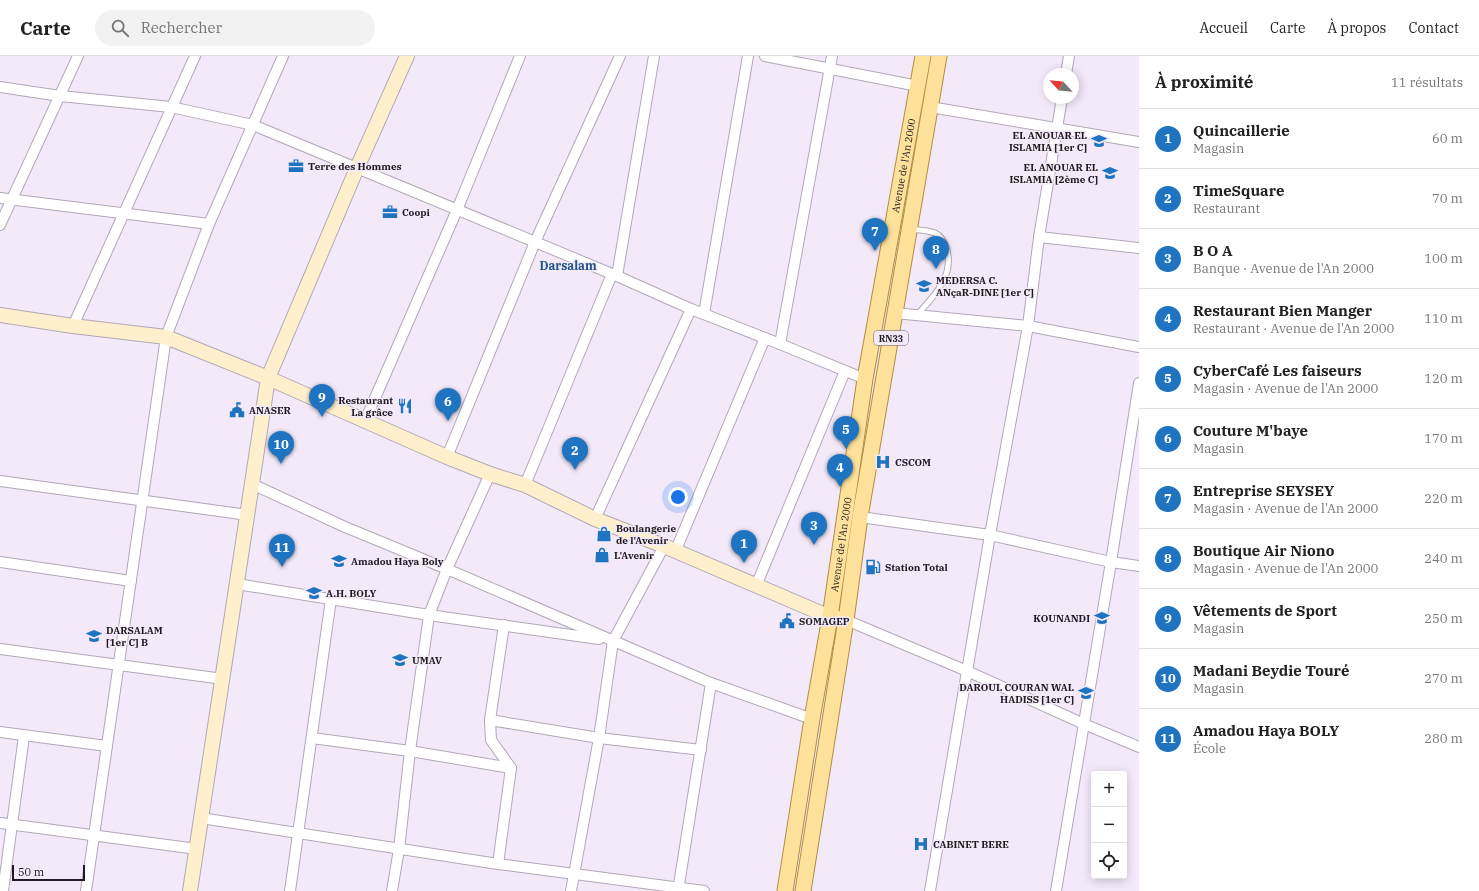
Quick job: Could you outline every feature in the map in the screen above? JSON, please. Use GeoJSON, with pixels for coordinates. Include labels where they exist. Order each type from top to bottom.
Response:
{"type":"FeatureCollection","features":[{"type":"Feature","properties":{"kind":"main road","name":"Avenue de l'An 2000"},"geometry":{"type":"LineString","coordinates":[[785,891],[812,719],[830,617],[865,379],[923,56]]}},
{"type":"Feature","properties":{"kind":"main road","name":"Avenue de l'An 2000"},"geometry":{"type":"LineString","coordinates":[[803,891],[846,620],[860,517],[939,56]]}},
{"type":"Feature","properties":{"kind":"street"},"geometry":{"type":"LineString","coordinates":[[0,225],[78,56]]}},
{"type":"Feature","properties":{"kind":"street"},"geometry":{"type":"LineString","coordinates":[[73,326],[195,56]]}},
{"type":"Feature","properties":{"kind":"street"},"geometry":{"type":"LineString","coordinates":[[86,891],[166,337],[209,224],[283,56]]}},
{"type":"Feature","properties":{"kind":"street"},"geometry":{"type":"LineString","coordinates":[[190,891],[268,378],[357,168],[407,56]]}},
{"type":"Feature","properties":{"kind":"street"},"geometry":{"type":"LineString","coordinates":[[365,421],[457,210],[520,56]]}},
{"type":"Feature","properties":{"kind":"street"},"geometry":{"type":"LineString","coordinates":[[447,457],[535,242],[620,56]]}},
{"type":"Feature","properties":{"kind":"street"},"geometry":{"type":"LineString","coordinates":[[525,485],[614,275],[654,56]]}},
{"type":"Feature","properties":{"kind":"street"},"geometry":{"type":"LineString","coordinates":[[704,314],[748,56]]}},
{"type":"Feature","properties":{"kind":"street"},"geometry":{"type":"LineString","coordinates":[[765,56],[918,86]]}},
{"type":"Feature","properties":{"kind":"street"},"geometry":{"type":"LineString","coordinates":[[780,344],[832,56]]}},
{"type":"Feature","properties":{"kind":"street"},"geometry":{"type":"LineString","coordinates":[[1067,68],[1069,56]]}},
{"type":"Feature","properties":{"kind":"street"},"geometry":{"type":"LineString","coordinates":[[0,87],[60,96],[171,107],[253,125],[614,275],[691,309],[865,379]]}},
{"type":"Feature","properties":{"kind":"street"},"geometry":{"type":"LineString","coordinates":[[930,891],[990,535],[1028,326],[1039,237],[1061,104]]}},
{"type":"Feature","properties":{"kind":"street"},"geometry":{"type":"LineString","coordinates":[[930,107],[1139,142]]}},
{"type":"Feature","properties":{"kind":"street"},"geometry":{"type":"LineString","coordinates":[[0,198],[209,224]]}},
{"type":"Feature","properties":{"kind":"street"},"geometry":{"type":"LineString","coordinates":[[1039,237],[1139,248]]}},
{"type":"Feature","properties":{"kind":"street"},"geometry":{"type":"LineString","coordinates":[[595,519],[691,309]]}},
{"type":"Feature","properties":{"kind":"street"},"geometry":{"type":"LineString","coordinates":[[895,313],[1028,326],[1139,347]]}},
{"type":"Feature","properties":{"kind":"street"},"geometry":{"type":"LineString","coordinates":[[0,315],[73,326],[166,337],[268,378],[447,457],[490,474],[525,485],[595,519],[830,617],[846,620],[967,671],[1139,747]]}},
{"type":"Feature","properties":{"kind":"street"},"geometry":{"type":"LineString","coordinates":[[572,891],[599,738],[613,641],[669,549],[764,338]]}},
{"type":"Feature","properties":{"kind":"street"},"geometry":{"type":"LineString","coordinates":[[756,586],[845,371]]}},
{"type":"Feature","properties":{"kind":"street"},"geometry":{"type":"LineString","coordinates":[[1056,891],[1111,562],[1139,383]]}},
{"type":"Feature","properties":{"kind":"street"},"geometry":{"type":"LineString","coordinates":[[392,891],[399,849],[410,751],[429,615],[447,569],[490,474]]}},
{"type":"Feature","properties":{"kind":"street"},"geometry":{"type":"LineString","coordinates":[[0,481],[248,516]]}},
{"type":"Feature","properties":{"kind":"street"},"geometry":{"type":"LineString","coordinates":[[252,484],[345,527],[447,569],[711,683],[812,719]]}},
{"type":"Feature","properties":{"kind":"street"},"geometry":{"type":"LineString","coordinates":[[860,517],[990,535],[1111,562],[1139,566]]}},
{"type":"Feature","properties":{"kind":"street"},"geometry":{"type":"LineString","coordinates":[[0,562],[131,581]]}},
{"type":"Feature","properties":{"kind":"street"},"geometry":{"type":"LineString","coordinates":[[237,584],[429,615],[613,641]]}},
{"type":"Feature","properties":{"kind":"street"},"geometry":{"type":"LineString","coordinates":[[290,891],[331,599]]}},
{"type":"Feature","properties":{"kind":"street"},"geometry":{"type":"LineString","coordinates":[[498,864],[511,768],[491,740],[490,720],[504,625]]}},
{"type":"Feature","properties":{"kind":"street"},"geometry":{"type":"LineString","coordinates":[[0,648],[223,679]]}},
{"type":"Feature","properties":{"kind":"street"},"geometry":{"type":"LineString","coordinates":[[679,889],[711,683]]}},
{"type":"Feature","properties":{"kind":"street"},"geometry":{"type":"LineString","coordinates":[[490,720],[599,738],[701,750]]}},
{"type":"Feature","properties":{"kind":"street"},"geometry":{"type":"LineString","coordinates":[[0,732],[107,746]]}},
{"type":"Feature","properties":{"kind":"street"},"geometry":{"type":"LineString","coordinates":[[3,891],[24,736]]}},
{"type":"Feature","properties":{"kind":"street"},"geometry":{"type":"LineString","coordinates":[[312,738],[410,751],[511,768]]}},
{"type":"Feature","properties":{"kind":"street"},"geometry":{"type":"LineString","coordinates":[[202,818],[498,864],[679,889],[704,891]]}},
{"type":"Feature","properties":{"kind":"street"},"geometry":{"type":"LineString","coordinates":[[0,823],[197,849]]}},
{"type":"Feature","properties":{"kind":"lane"},"geometry":{"type":"LineString","coordinates":[[909,229],[934,232],[942,237],[949,258],[948,274],[943,284],[918,315]]}},
{"type":"Feature","properties":{"kind":"place","name":"EL ANOUAR EL ISLAMIA [1er C]"},"geometry":{"type":"Point","coordinates":[1099,141]}},
{"type":"Feature","properties":{"kind":"place","name":"Terre des Hommes"},"geometry":{"type":"Point","coordinates":[296,166]}},
{"type":"Feature","properties":{"kind":"place","name":"EL ANOUAR EL ISLAMIA [2ème C]"},"geometry":{"type":"Point","coordinates":[1110,173]}},
{"type":"Feature","properties":{"kind":"place","name":"Coopi"},"geometry":{"type":"Point","coordinates":[390,212]}},
{"type":"Feature","properties":{"kind":"place","name":"Entreprise SEYSEY"},"geometry":{"type":"Point","coordinates":[875,251]}},
{"type":"Feature","properties":{"kind":"place","name":"Boutique Air Niono"},"geometry":{"type":"Point","coordinates":[936,269]}},
{"type":"Feature","properties":{"kind":"place","name":"MEDERSA C. ANçaR-DINE [1er C]"},"geometry":{"type":"Point","coordinates":[924,286]}},
{"type":"Feature","properties":{"kind":"place","name":"Restaurant La grâce"},"geometry":{"type":"Point","coordinates":[405,406]}},
{"type":"Feature","properties":{"kind":"place","name":"ANASER"},"geometry":{"type":"Point","coordinates":[237,410]}},
{"type":"Feature","properties":{"kind":"place","name":"Vêtements de Sport"},"geometry":{"type":"Point","coordinates":[322,417]}},
{"type":"Feature","properties":{"kind":"place","name":"Couture M'baye"},"geometry":{"type":"Point","coordinates":[448,421]}},
{"type":"Feature","properties":{"kind":"place","name":"CyberCafé Les faiseurs"},"geometry":{"type":"Point","coordinates":[846,449]}},
{"type":"Feature","properties":{"kind":"place","name":"CSCOM"},"geometry":{"type":"Point","coordinates":[883,462]}},
{"type":"Feature","properties":{"kind":"place","name":"Madani Beydie Touré"},"geometry":{"type":"Point","coordinates":[281,464]}},
{"type":"Feature","properties":{"kind":"place","name":"TimeSquare"},"geometry":{"type":"Point","coordinates":[575,470]}},
{"type":"Feature","properties":{"kind":"place","name":"Restaurant Bien Manger"},"geometry":{"type":"Point","coordinates":[840,487]}},
{"type":"Feature","properties":{"kind":"place","name":"Boulangerie de l'Avenir"},"geometry":{"type":"Point","coordinates":[604,534]}},
{"type":"Feature","properties":{"kind":"place","name":"B O A"},"geometry":{"type":"Point","coordinates":[814,545]}},
{"type":"Feature","properties":{"kind":"place","name":"L'Avenir"},"geometry":{"type":"Point","coordinates":[602,555]}},
{"type":"Feature","properties":{"kind":"place","name":"Amadou Haya Boly"},"geometry":{"type":"Point","coordinates":[339,561]}},
{"type":"Feature","properties":{"kind":"place","name":"Quincaillerie"},"geometry":{"type":"Point","coordinates":[744,563]}},
{"type":"Feature","properties":{"kind":"place","name":"Amadou Haya BOLY"},"geometry":{"type":"Point","coordinates":[282,567]}},
{"type":"Feature","properties":{"kind":"place","name":"Station Total"},"geometry":{"type":"Point","coordinates":[873,567]}},
{"type":"Feature","properties":{"kind":"place","name":"A.H. BOLY"},"geometry":{"type":"Point","coordinates":[314,593]}},
{"type":"Feature","properties":{"kind":"place","name":"KOUNANDI"},"geometry":{"type":"Point","coordinates":[1102,618]}},
{"type":"Feature","properties":{"kind":"place","name":"SOMAGEP"},"geometry":{"type":"Point","coordinates":[787,621]}},
{"type":"Feature","properties":{"kind":"place","name":"DARSALAM [1er C] B"},"geometry":{"type":"Point","coordinates":[94,636]}},
{"type":"Feature","properties":{"kind":"place","name":"UMAV"},"geometry":{"type":"Point","coordinates":[400,660]}},
{"type":"Feature","properties":{"kind":"place","name":"DAROUL COURAN WAL HADISS [1er C]"},"geometry":{"type":"Point","coordinates":[1086,693]}},
{"type":"Feature","properties":{"kind":"place","name":"CABINET BERE"},"geometry":{"type":"Point","coordinates":[921,844]}},
{"type":"Feature","properties":{"kind":"district","name":"Darsalam"},"geometry":{"type":"Point","coordinates":[568,265]}}]}
